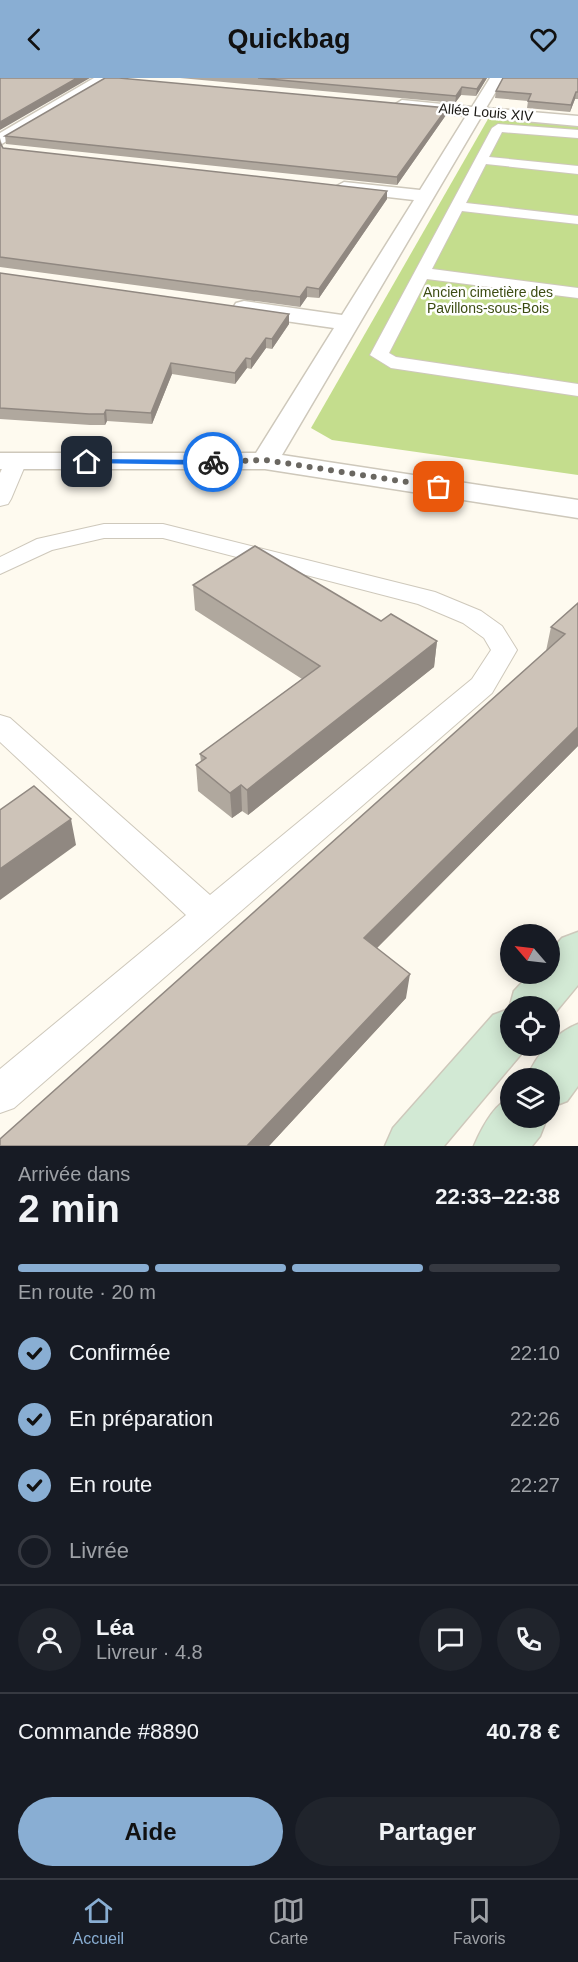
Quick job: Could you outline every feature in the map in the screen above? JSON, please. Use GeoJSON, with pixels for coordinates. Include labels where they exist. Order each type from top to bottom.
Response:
{"type":"FeatureCollection","features":[{"type":"Feature","properties":{"kind":"street"},"geometry":{"type":"LineString","coordinates":[[0,140],[110,78]]}},
{"type":"Feature","properties":{"kind":"street"},"geometry":{"type":"LineString","coordinates":[[265,460],[497,78]]}},
{"type":"Feature","properties":{"kind":"street","name":"Allée Louis XIV"},"geometry":{"type":"LineString","coordinates":[[381,103],[578,121]]}},
{"type":"Feature","properties":{"kind":"street"},"geometry":{"type":"LineString","coordinates":[[0,140],[11,143],[14,147],[0,154]]}},
{"type":"Feature","properties":{"kind":"street"},"geometry":{"type":"LineString","coordinates":[[331,186],[425,196]]}},
{"type":"Feature","properties":{"kind":"street"},"geometry":{"type":"LineString","coordinates":[[221,305],[349,322]]}},
{"type":"Feature","properties":{"kind":"street"},"geometry":{"type":"LineString","coordinates":[[8,461],[265,460],[578,509]]}},
{"type":"Feature","properties":{"kind":"street"},"geometry":{"type":"LineString","coordinates":[[411,1146],[500,1043]]}},
{"type":"Feature","properties":{"kind":"street"},"geometry":{"type":"LineString","coordinates":[[500,1146],[514,1128]]}},
{"type":"Feature","properties":{"kind":"lane"},"geometry":{"type":"LineString","coordinates":[[578,134],[500,128],[456,206],[379,355],[382,358],[578,390]]}},
{"type":"Feature","properties":{"kind":"lane"},"geometry":{"type":"LineString","coordinates":[[481,160],[578,170]]}},
{"type":"Feature","properties":{"kind":"lane"},"geometry":{"type":"LineString","coordinates":[[456,206],[578,220]]}},
{"type":"Feature","properties":{"kind":"lane"},"geometry":{"type":"LineString","coordinates":[[421,273],[578,293]]}},
{"type":"Feature","properties":{"kind":"lane"},"geometry":{"type":"LineString","coordinates":[[0,499],[8,461]]}},
{"type":"Feature","properties":{"kind":"lane"},"geometry":{"type":"LineString","coordinates":[[0,566],[45,544],[104,531],[163,531],[426,598],[472,616],[493,632],[504,650],[482,686],[0,1094]]}},
{"type":"Feature","properties":{"kind":"lane"},"geometry":{"type":"LineString","coordinates":[[0,725],[210,916]]}},
{"type":"Feature","properties":{"kind":"green space","name":"Ancien cimetière des Pavillons-sous-Bois"},"geometry":{"type":"Polygon","coordinates":[[[496,117],[578,125],[578,475],[332,440],[311,428],[488,119],[496,117]]]}},
{"type":"Feature","properties":{"kind":"building"},"geometry":{"type":"Polygon","coordinates":[[[0,78],[77,78],[0,122],[0,78]]]}},
{"type":"Feature","properties":{"kind":"building"},"geometry":{"type":"Polygon","coordinates":[[[105,78],[447,108],[397,177],[5,136],[105,78]]]}},
{"type":"Feature","properties":{"kind":"building"},"geometry":{"type":"Polygon","coordinates":[[[258,78],[484,78],[477,89],[462,87],[456,96],[258,78]]]}},
{"type":"Feature","properties":{"kind":"building"},"geometry":{"type":"Polygon","coordinates":[[[503,78],[578,78],[578,92],[571,105],[528,101],[531,94],[496,91],[503,78]]]}},
{"type":"Feature","properties":{"kind":"building"},"geometry":{"type":"Polygon","coordinates":[[[0,143],[3,148],[387,191],[319,289],[307,287],[300,297],[0,257],[0,143]]]}},
{"type":"Feature","properties":{"kind":"building"},"geometry":{"type":"Polygon","coordinates":[[[0,273],[289,314],[272,339],[266,338],[251,359],[246,358],[235,373],[171,363],[151,413],[106,410],[104,414],[89,414],[0,408],[0,273]]]}},
{"type":"Feature","properties":{"kind":"building"},"geometry":{"type":"Polygon","coordinates":[[[255,546],[381,621],[391,614],[437,641],[247,790],[241,785],[230,793],[196,765],[206,758],[200,754],[320,666],[193,585],[255,546]]]}},
{"type":"Feature","properties":{"kind":"building"},"geometry":{"type":"Polygon","coordinates":[[[578,603],[578,727],[364,938],[410,974],[247,1146],[0,1146],[0,1139],[565,634],[551,627],[578,603]]]}},
{"type":"Feature","properties":{"kind":"building"},"geometry":{"type":"Polygon","coordinates":[[[34,786],[71,819],[0,869],[0,810],[34,786]]]}},
{"type":"Feature","properties":{"kind":"way so far"},"geometry":{"type":"LineString","coordinates":[[213,462],[265,460],[439,487]]}},
{"type":"Feature","properties":{"kind":"route"},"geometry":{"type":"LineString","coordinates":[[87,462],[213,462]]}}]}
